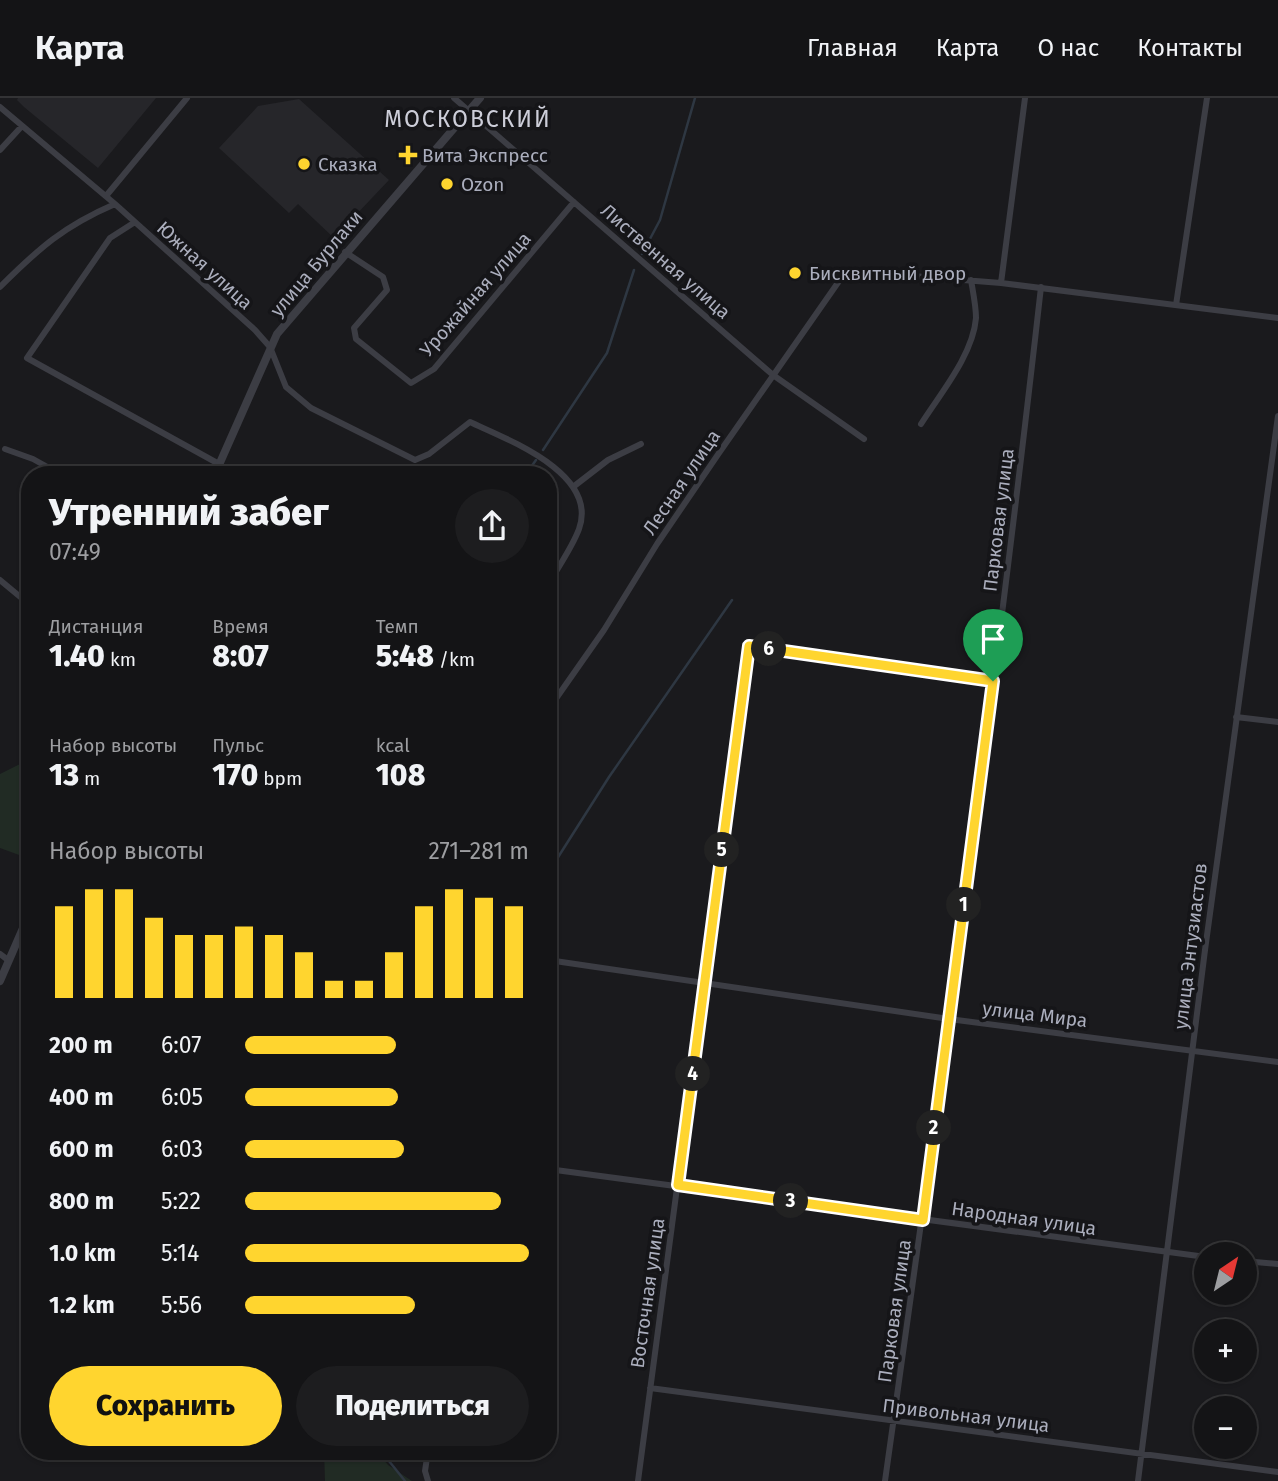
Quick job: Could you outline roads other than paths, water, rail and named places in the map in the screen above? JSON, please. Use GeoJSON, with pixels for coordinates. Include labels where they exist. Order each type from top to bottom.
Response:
{"type":"FeatureCollection","features":[{"type":"Feature","properties":{"kind":"street"},"geometry":{"type":"LineString","coordinates":[[106,196],[187,98]]}},
{"type":"Feature","properties":{"kind":"street","name":"Лиственная улица"},"geometry":{"type":"LineString","coordinates":[[454,98],[773,375],[864,439]]}},
{"type":"Feature","properties":{"kind":"street","name":"улица Бурлаки"},"geometry":{"type":"LineString","coordinates":[[219,464],[276,334],[344,252],[480,98]]}},
{"type":"Feature","properties":{"kind":"street"},"geometry":{"type":"LineString","coordinates":[[1001,283],[1025,98]]}},
{"type":"Feature","properties":{"kind":"street"},"geometry":{"type":"LineString","coordinates":[[1176,305],[1207,98]]}},
{"type":"Feature","properties":{"kind":"street","name":"Южная улица"},"geometry":{"type":"LineString","coordinates":[[0,107],[106,196],[270,347],[286,387],[311,408],[390,450],[415,460],[429,454],[470,422],[536,452],[551,466]]}},
{"type":"Feature","properties":{"kind":"street"},"geometry":{"type":"LineString","coordinates":[[0,150],[22,126]]}},
{"type":"Feature","properties":{"kind":"street","name":"Урожайная улица"},"geometry":{"type":"LineString","coordinates":[[344,252],[383,277],[387,290],[354,328],[356,339],[411,383],[434,369],[574,202]]}},
{"type":"Feature","properties":{"kind":"street"},"geometry":{"type":"LineString","coordinates":[[0,287],[47,243],[76,221],[115,204]]}},
{"type":"Feature","properties":{"kind":"street"},"geometry":{"type":"LineString","coordinates":[[135,222],[110,238],[27,358],[219,464]]}},
{"type":"Feature","properties":{"kind":"street","name":"Лесная улица"},"geometry":{"type":"LineString","coordinates":[[557,697],[604,630],[657,544],[844,274],[862,272],[971,280]]}},
{"type":"Feature","properties":{"kind":"street"},"geometry":{"type":"LineString","coordinates":[[921,424],[960,361],[973,334],[976,317],[971,280],[1278,318]]}},
{"type":"Feature","properties":{"kind":"street","name":"Парковая улица"},"geometry":{"type":"LineString","coordinates":[[885,1481],[923,1220],[1041,287]]}},
{"type":"Feature","properties":{"kind":"street","name":"улица Энтузиастов"},"geometry":{"type":"LineString","coordinates":[[1138,1481],[1236,717],[1278,416]]}},
{"type":"Feature","properties":{"kind":"street"},"geometry":{"type":"LineString","coordinates":[[557,569],[580,527],[581,505],[573,487],[608,460],[641,444]]}},
{"type":"Feature","properties":{"kind":"street"},"geometry":{"type":"LineString","coordinates":[[5,449],[33,458],[46,466]]}},
{"type":"Feature","properties":{"kind":"street","name":"Южная улица"},"geometry":{"type":"LineString","coordinates":[[557,472],[573,487]]}},
{"type":"Feature","properties":{"kind":"street"},"geometry":{"type":"LineString","coordinates":[[0,580],[21,598]]}},
{"type":"Feature","properties":{"kind":"street","name":"Восточная улица"},"geometry":{"type":"LineString","coordinates":[[638,1481],[749,646],[993,681]]}},
{"type":"Feature","properties":{"kind":"street"},"geometry":{"type":"LineString","coordinates":[[1236,717],[1278,722]]}},
{"type":"Feature","properties":{"kind":"street"},"geometry":{"type":"LineString","coordinates":[[0,981],[21,932]]}},
{"type":"Feature","properties":{"kind":"street"},"geometry":{"type":"LineString","coordinates":[[0,954],[8,960]]}},
{"type":"Feature","properties":{"kind":"street","name":"улица Мира"},"geometry":{"type":"LineString","coordinates":[[557,961],[705,985],[1278,1062]]}},
{"type":"Feature","properties":{"kind":"street","name":"Народная улица"},"geometry":{"type":"LineString","coordinates":[[557,1170],[1194,1256]]}},
{"type":"Feature","properties":{"kind":"street"},"geometry":{"type":"LineString","coordinates":[[1257,1262],[1278,1264]]}},
{"type":"Feature","properties":{"kind":"street","name":"Привольная улица"},"geometry":{"type":"LineString","coordinates":[[650,1388],[1278,1472]]}},
{"type":"Feature","properties":{"kind":"street"},"geometry":{"type":"LineString","coordinates":[[427,1460],[425,1471],[428,1481]]}},
{"type":"Feature","properties":{"kind":"waterway"},"geometry":{"type":"LineString","coordinates":[[642,254],[660,220],[695,98]]}},
{"type":"Feature","properties":{"kind":"waterway"},"geometry":{"type":"LineString","coordinates":[[543,450],[607,353],[634,270]]}},
{"type":"Feature","properties":{"kind":"waterway"},"geometry":{"type":"LineString","coordinates":[[532,466],[536,460]]}},
{"type":"Feature","properties":{"kind":"waterway"},"geometry":{"type":"LineString","coordinates":[[557,859],[609,777],[732,600]]}},
{"type":"Feature","properties":{"kind":"waterway"},"geometry":{"type":"LineString","coordinates":[[388,1460],[405,1481]]}},
{"type":"Feature","properties":{"kind":"place","name":"Вита Экспресс"},"geometry":{"type":"Point","coordinates":[408,155]}},
{"type":"Feature","properties":{"kind":"place","name":"Сказка"},"geometry":{"type":"Point","coordinates":[304,164]}},
{"type":"Feature","properties":{"kind":"place","name":"Ozon"},"geometry":{"type":"Point","coordinates":[447,184]}},
{"type":"Feature","properties":{"kind":"place","name":"Бисквитный двор"},"geometry":{"type":"Point","coordinates":[795,273]}},
{"type":"Feature","properties":{"kind":"district","name":"МОСКОВСКИЙ"},"geometry":{"type":"Point","coordinates":[468,119]}}]}
